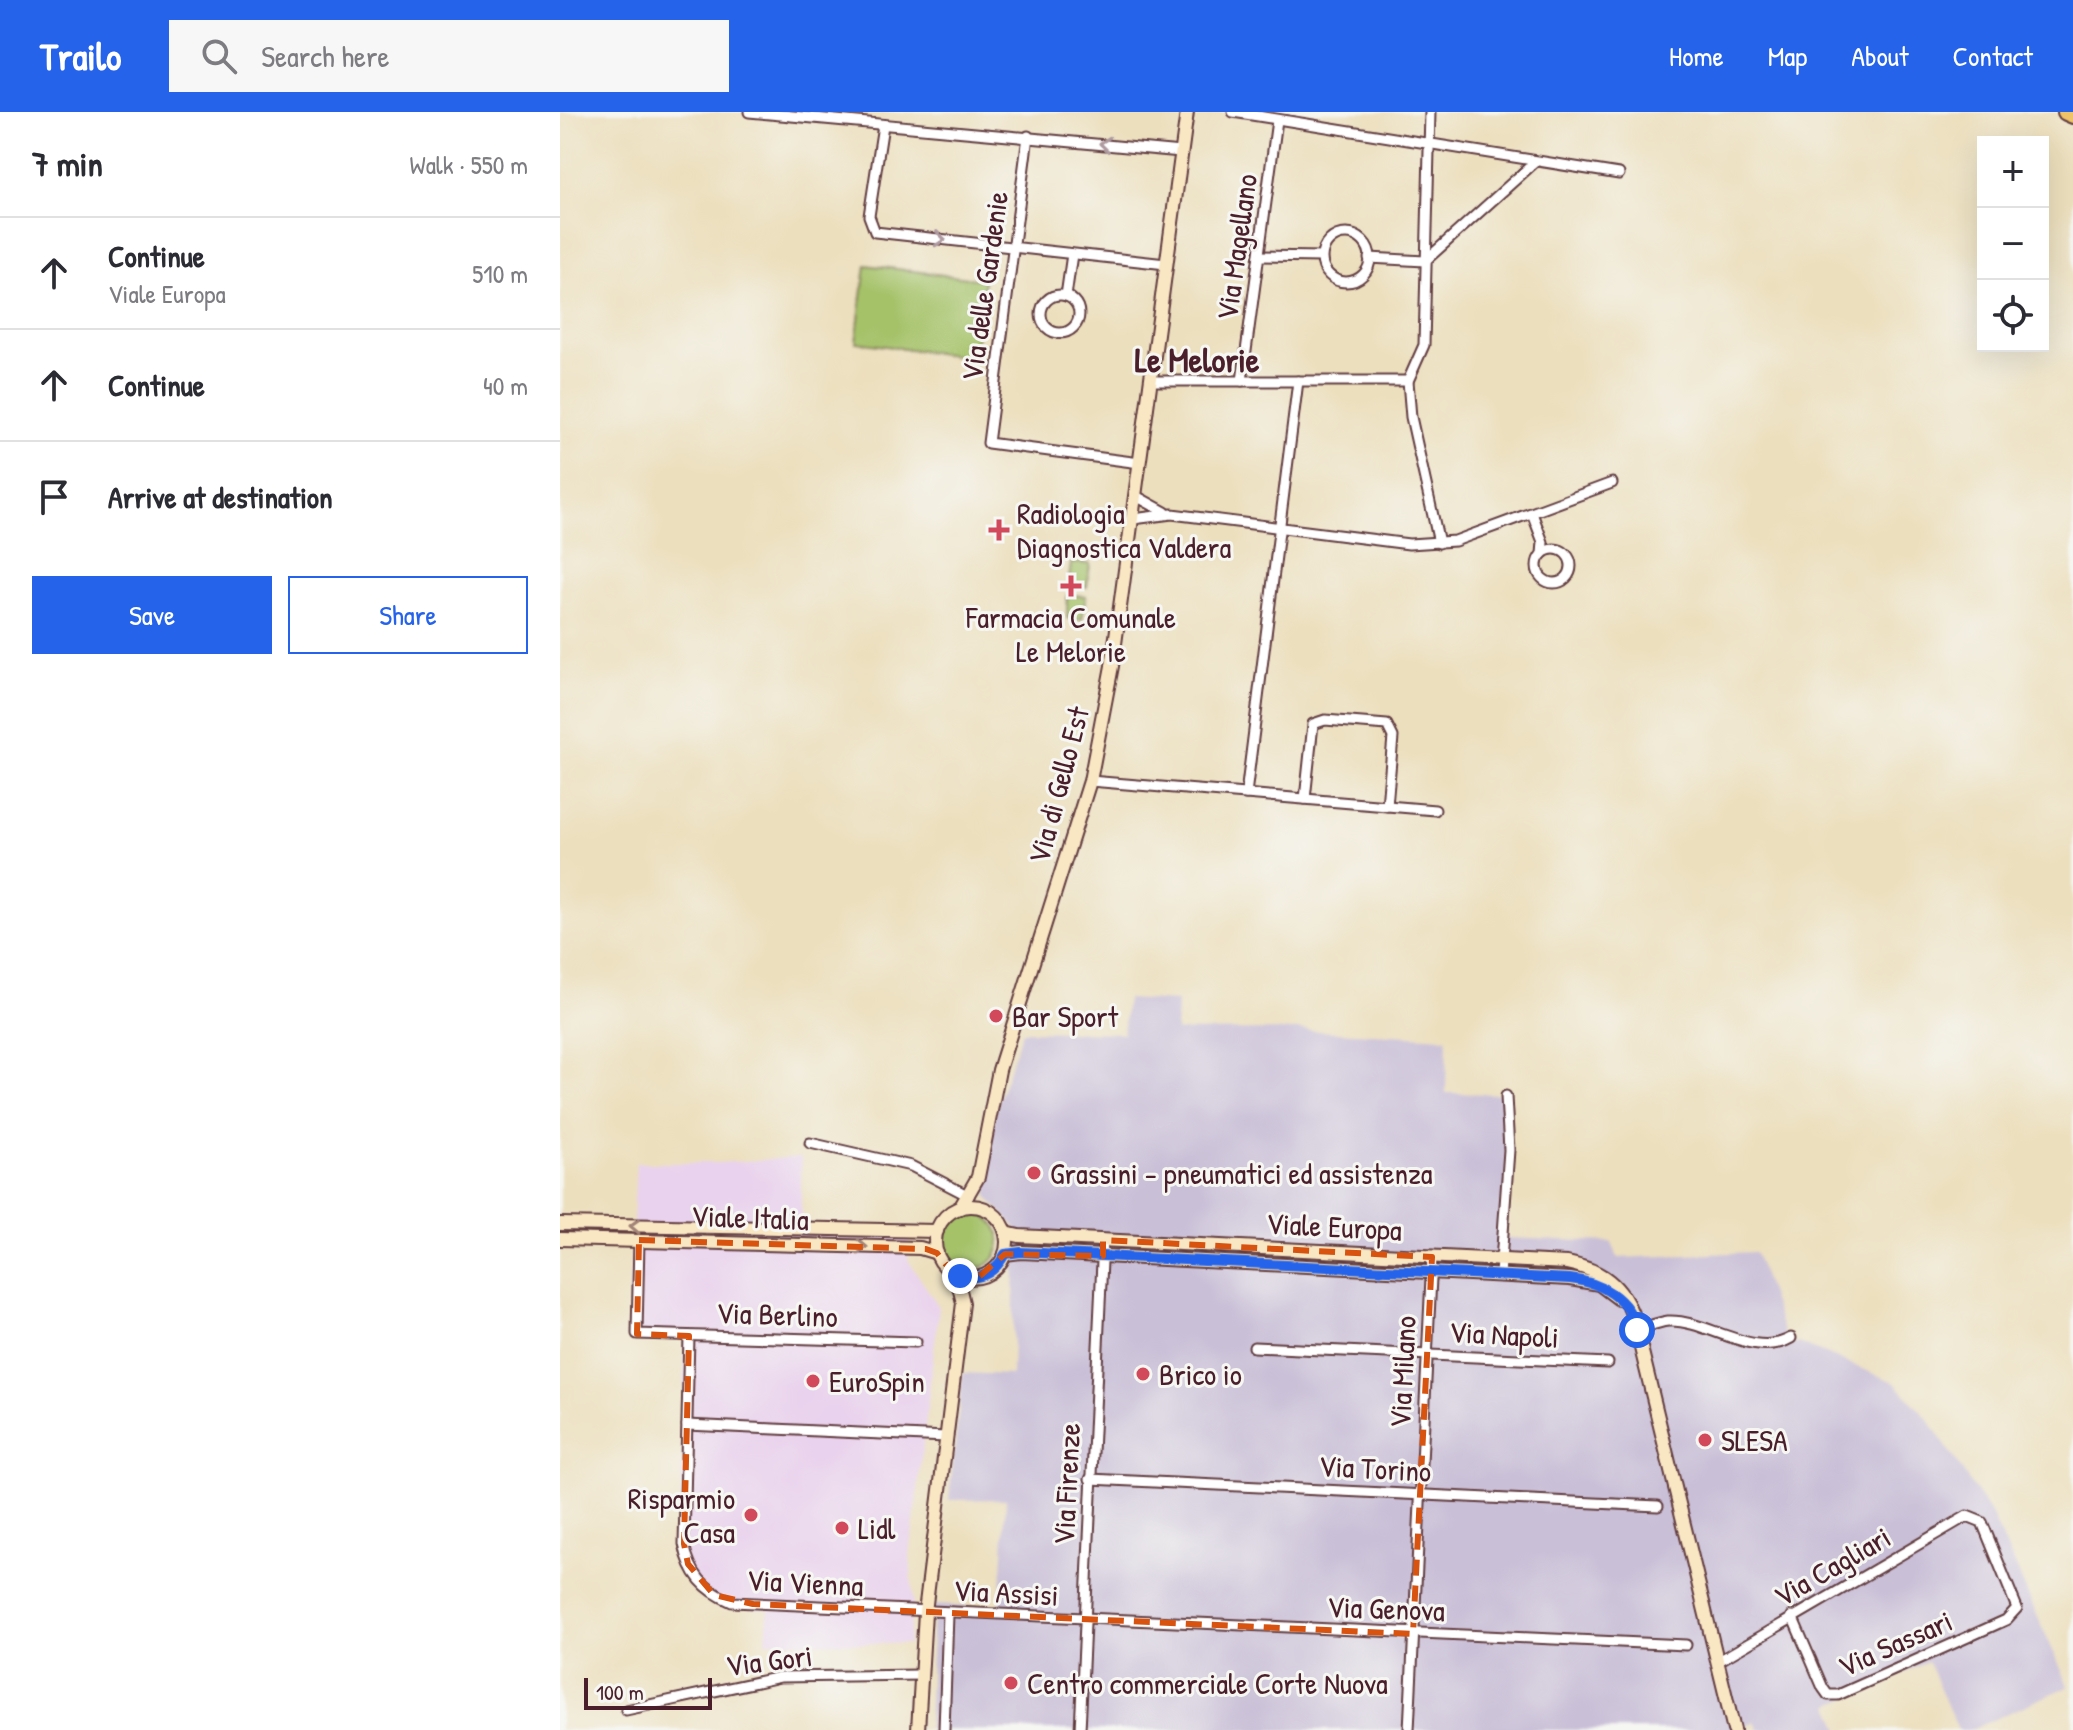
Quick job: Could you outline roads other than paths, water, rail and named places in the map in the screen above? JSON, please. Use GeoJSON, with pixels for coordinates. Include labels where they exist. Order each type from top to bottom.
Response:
{"type":"FeatureCollection","features":[{"type":"Feature","properties":{"kind":"highway"},"geometry":{"type":"LineString","coordinates":[[2066,112],[2073,115]]}},
{"type":"Feature","properties":{"kind":"street"},"geometry":{"type":"LineString","coordinates":[[749,112],[1181,152]]}},
{"type":"Feature","properties":{"kind":"street","name":"Via di Gello Est"},"geometry":{"type":"LineString","coordinates":[[960,1208],[978,1177],[996,1081],[1090,781],[1106,700],[1133,519],[1187,112]]}},
{"type":"Feature","properties":{"kind":"street"},"geometry":{"type":"LineString","coordinates":[[1233,112],[1619,174]]}},
{"type":"Feature","properties":{"kind":"street"},"geometry":{"type":"LineString","coordinates":[[1430,112],[1424,345],[1408,381],[1411,417],[1439,543]]}},
{"type":"Feature","properties":{"kind":"street","name":"Via Magellano"},"geometry":{"type":"LineString","coordinates":[[1242,381],[1277,120]]}},
{"type":"Feature","properties":{"kind":"street"},"geometry":{"type":"LineString","coordinates":[[883,125],[871,225],[875,232],[1166,264]]}},
{"type":"Feature","properties":{"kind":"street","name":"Via delle Gardenie"},"geometry":{"type":"LineString","coordinates":[[1028,136],[988,443],[1140,463]]}},
{"type":"Feature","properties":{"kind":"street"},"geometry":{"type":"LineString","coordinates":[[1369,258],[1425,261],[1535,162]]}},
{"type":"Feature","properties":{"kind":"street"},"geometry":{"type":"LineString","coordinates":[[1336,236],[1362,239],[1369,258],[1365,274],[1357,279],[1328,277],[1322,269],[1321,257],[1328,241],[1336,236]]}},
{"type":"Feature","properties":{"kind":"street"},"geometry":{"type":"LineString","coordinates":[[1066,296],[1072,254]]}},
{"type":"Feature","properties":{"kind":"street"},"geometry":{"type":"LineString","coordinates":[[1259,256],[1321,257]]}},
{"type":"Feature","properties":{"kind":"street"},"geometry":{"type":"LineString","coordinates":[[1066,296],[1077,307],[1079,318],[1068,332],[1056,333],[1045,326],[1042,308],[1051,298],[1066,296]]}},
{"type":"Feature","properties":{"kind":"street"},"geometry":{"type":"LineString","coordinates":[[1150,381],[1408,381]]}},
{"type":"Feature","properties":{"kind":"street"},"geometry":{"type":"LineString","coordinates":[[1246,794],[1298,381]]}},
{"type":"Feature","properties":{"kind":"street"},"geometry":{"type":"LineString","coordinates":[[1133,519],[1172,514],[1409,544],[1439,543],[1612,483]]}},
{"type":"Feature","properties":{"kind":"street"},"geometry":{"type":"LineString","coordinates":[[1136,496],[1172,514]]}},
{"type":"Feature","properties":{"kind":"street"},"geometry":{"type":"LineString","coordinates":[[1532,513],[1543,542],[1537,563],[1540,577],[1549,583],[1561,582],[1569,574],[1571,563],[1564,553],[1543,542]]}},
{"type":"Feature","properties":{"kind":"street"},"geometry":{"type":"LineString","coordinates":[[1542,554],[1553,549]]}},
{"type":"Feature","properties":{"kind":"street"},"geometry":{"type":"LineString","coordinates":[[1305,799],[1313,724],[1325,720],[1387,725],[1393,737],[1387,806]]}},
{"type":"Feature","properties":{"kind":"street"},"geometry":{"type":"LineString","coordinates":[[1090,781],[1435,810]]}},
{"type":"Feature","properties":{"kind":"street"},"geometry":{"type":"LineString","coordinates":[[1500,1275],[1509,1150],[1506,1096]]}},
{"type":"Feature","properties":{"kind":"street"},"geometry":{"type":"LineString","coordinates":[[810,1143],[911,1166],[986,1204],[1006,1233],[1005,1254],[995,1268],[972,1284],[963,1303]]}},
{"type":"Feature","properties":{"kind":"street","name":"Via di Gello Est"},"geometry":{"type":"LineString","coordinates":[[978,1177],[986,1204]]}},
{"type":"Feature","properties":{"kind":"street"},"geometry":{"type":"LineString","coordinates":[[918,1730],[925,1612],[963,1303],[961,1289],[937,1253],[937,1231],[947,1215],[960,1208],[986,1204]]}},
{"type":"Feature","properties":{"kind":"street","name":"Viale Italia"},"geometry":{"type":"LineString","coordinates":[[560,1224],[937,1231]]}},
{"type":"Feature","properties":{"kind":"street","name":"Viale Europa"},"geometry":{"type":"LineString","coordinates":[[1006,1233],[1567,1263],[1599,1272],[1620,1289],[1636,1324],[1734,1730]]}},
{"type":"Feature","properties":{"kind":"street","name":"Viale Italia"},"geometry":{"type":"LineString","coordinates":[[560,1239],[920,1248],[937,1253]]}},
{"type":"Feature","properties":{"kind":"street","name":"Via Berlino"},"geometry":{"type":"LineString","coordinates":[[639,1240],[637,1334],[916,1342]]}},
{"type":"Feature","properties":{"kind":"street","name":"Via Firenze"},"geometry":{"type":"LineString","coordinates":[[1080,1730],[1103,1240]]}},
{"type":"Feature","properties":{"kind":"street","name":"Viale Europa"},"geometry":{"type":"LineString","coordinates":[[1005,1254],[1021,1252],[1594,1282],[1610,1291],[1636,1324]]}},
{"type":"Feature","properties":{"kind":"street","name":"Via Milano"},"geometry":{"type":"LineString","coordinates":[[1409,1730],[1432,1257]]}},
{"type":"Feature","properties":{"kind":"street"},"geometry":{"type":"LineString","coordinates":[[951,1272],[969,1278],[984,1276]]}},
{"type":"Feature","properties":{"kind":"street"},"geometry":{"type":"LineString","coordinates":[[1636,1324],[1670,1321],[1758,1343],[1783,1343],[1791,1338]]}},
{"type":"Feature","properties":{"kind":"street","name":"Via Vienna"},"geometry":{"type":"LineString","coordinates":[[689,1336],[684,1544],[693,1572],[714,1595],[732,1602],[925,1612]]}},
{"type":"Feature","properties":{"kind":"street","name":"Via Napoli"},"geometry":{"type":"LineString","coordinates":[[1254,1347],[1608,1363]]}},
{"type":"Feature","properties":{"kind":"street"},"geometry":{"type":"LineString","coordinates":[[687,1425],[946,1437]]}},
{"type":"Feature","properties":{"kind":"street","name":"Via Torino"},"geometry":{"type":"LineString","coordinates":[[1090,1479],[1658,1506]]}},
{"type":"Feature","properties":{"kind":"street","name":"Via Cagliari"},"geometry":{"type":"LineString","coordinates":[[1717,1662],[1961,1518],[1972,1516],[1982,1522],[2011,1586],[2017,1600],[2015,1613]]}},
{"type":"Feature","properties":{"kind":"street","name":"Via Assisi"},"geometry":{"type":"LineString","coordinates":[[925,1612],[1084,1619]]}},
{"type":"Feature","properties":{"kind":"street","name":"Via Sassari"},"geometry":{"type":"LineString","coordinates":[[1792,1616],[1828,1695],[1838,1695],[2015,1613]]}},
{"type":"Feature","properties":{"kind":"street"},"geometry":{"type":"LineString","coordinates":[[944,1730],[948,1614]]}},
{"type":"Feature","properties":{"kind":"street","name":"Via Genova"},"geometry":{"type":"LineString","coordinates":[[1084,1619],[1686,1645]]}},
{"type":"Feature","properties":{"kind":"street","name":"Via Gori"},"geometry":{"type":"LineString","coordinates":[[626,1710],[780,1677],[920,1675]]}},
{"type":"Feature","properties":{"kind":"place","name":"Radiologia Diagnostica Valdera"},"geometry":{"type":"Point","coordinates":[999,530]}},
{"type":"Feature","properties":{"kind":"place","name":"Farmacia Comunale Le Melorie"},"geometry":{"type":"Point","coordinates":[1071,586]}},
{"type":"Feature","properties":{"kind":"place","name":"Bar Sport"},"geometry":{"type":"Point","coordinates":[996,1016]}},
{"type":"Feature","properties":{"kind":"place","name":"Grassini - pneumatici ed assistenza"},"geometry":{"type":"Point","coordinates":[1034,1173]}},
{"type":"Feature","properties":{"kind":"place","name":"Brico io"},"geometry":{"type":"Point","coordinates":[1143,1374]}},
{"type":"Feature","properties":{"kind":"place","name":"EuroSpin"},"geometry":{"type":"Point","coordinates":[813,1381]}},
{"type":"Feature","properties":{"kind":"place","name":"SLESA"},"geometry":{"type":"Point","coordinates":[1705,1440]}},
{"type":"Feature","properties":{"kind":"place","name":"Risparmio Casa"},"geometry":{"type":"Point","coordinates":[751,1515]}},
{"type":"Feature","properties":{"kind":"place","name":"Lidl"},"geometry":{"type":"Point","coordinates":[842,1528]}},
{"type":"Feature","properties":{"kind":"place","name":"Centro commerciale Corte Nuova"},"geometry":{"type":"Point","coordinates":[1011,1683]}},
{"type":"Feature","properties":{"kind":"district","name":"Le Melorie"},"geometry":{"type":"Point","coordinates":[1197,360]}}]}
